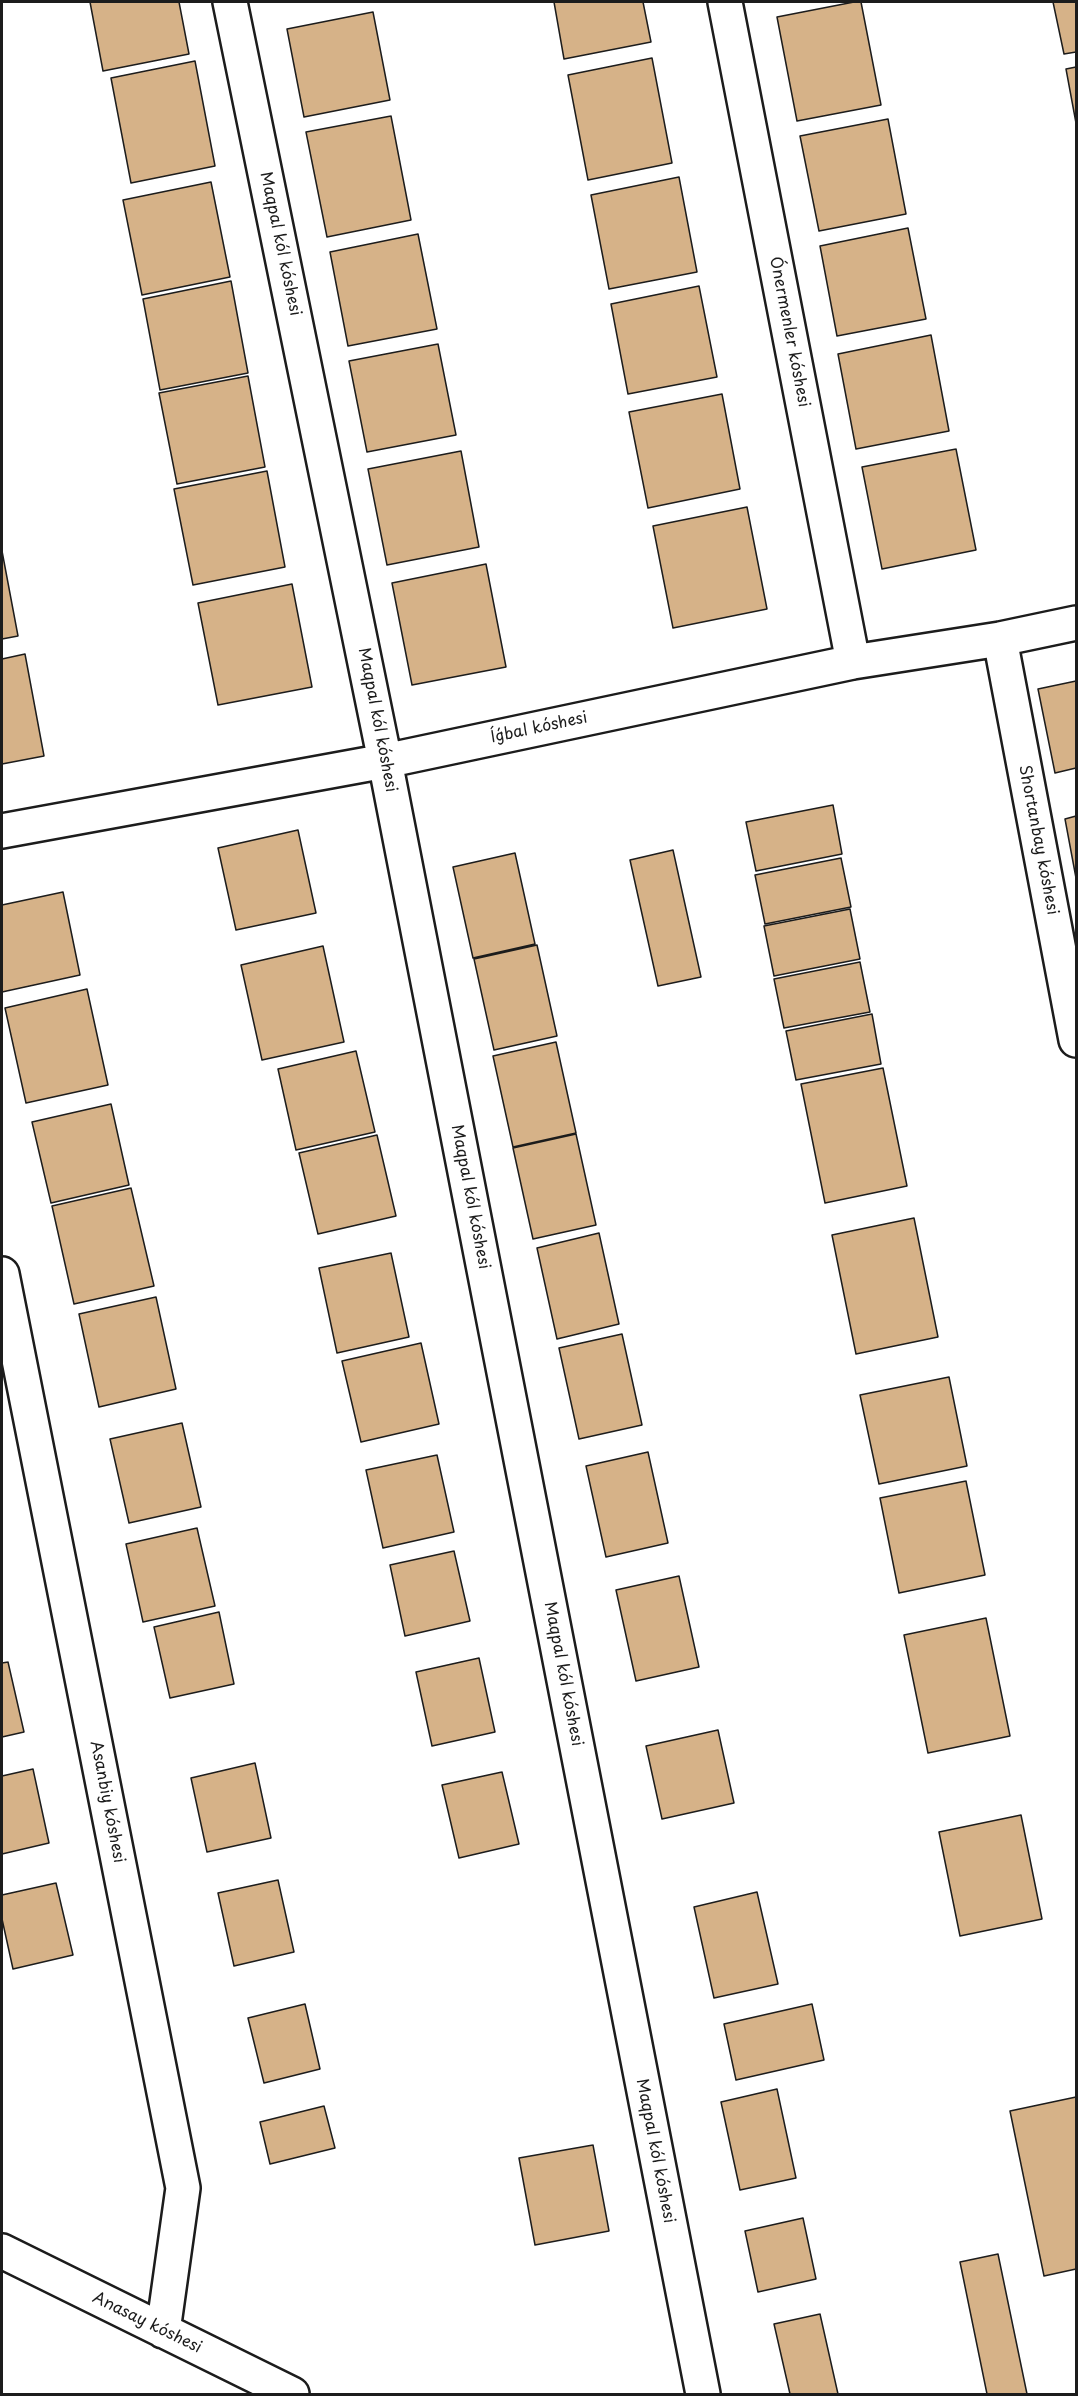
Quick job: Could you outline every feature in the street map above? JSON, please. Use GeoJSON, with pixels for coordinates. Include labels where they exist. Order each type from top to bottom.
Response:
{"type":"FeatureCollection","features":[{"type":"Feature","properties":{"kind":"street","name":"Maqpal kól kóshesi"},"geometry":{"type":"LineString","coordinates":[[230,2],[386,761],[703,2394]]}},
{"type":"Feature","properties":{"kind":"street","name":"Ónermenler kóshesi"},"geometry":{"type":"LineString","coordinates":[[725,2],[853,662]]}},
{"type":"Feature","properties":{"kind":"street","name":"Íǵbal kóshesi"},"geometry":{"type":"LineString","coordinates":[[2,831],[386,761],[853,662],[1000,639],[1077,624]]}},
{"type":"Feature","properties":{"kind":"street","name":"Shortanbay kóshesi"},"geometry":{"type":"LineString","coordinates":[[1000,639],[1077,1040]]}},
{"type":"Feature","properties":{"kind":"street","name":"Asanbiy kóshesi"},"geometry":{"type":"LineString","coordinates":[[2,1274],[183,2187],[163,2331]]}},
{"type":"Feature","properties":{"kind":"street","name":"Anasay kóshesi"},"geometry":{"type":"LineString","coordinates":[[2,2252],[292,2394]]}},
{"type":"Feature","properties":{"kind":"building"},"geometry":{"type":"Polygon","coordinates":[[[90,2],[179,2],[189,54],[103,71],[90,2]]]}},
{"type":"Feature","properties":{"kind":"building"},"geometry":{"type":"Polygon","coordinates":[[[554,2],[643,2],[651,42],[564,59],[554,2]]]}},
{"type":"Feature","properties":{"kind":"building"},"geometry":{"type":"Polygon","coordinates":[[[861,2],[881,105],[797,121],[777,17],[861,2]]]}},
{"type":"Feature","properties":{"kind":"building"},"geometry":{"type":"Polygon","coordinates":[[[1053,2],[1076,2],[1076,52],[1064,54],[1053,2]]]}},
{"type":"Feature","properties":{"kind":"building"},"geometry":{"type":"Polygon","coordinates":[[[373,12],[390,100],[304,117],[287,29],[373,12]]]}},
{"type":"Feature","properties":{"kind":"building"},"geometry":{"type":"Polygon","coordinates":[[[652,58],[672,163],[588,180],[568,75],[652,58]]]}},
{"type":"Feature","properties":{"kind":"building"},"geometry":{"type":"Polygon","coordinates":[[[195,61],[215,166],[131,183],[111,78],[195,61]]]}},
{"type":"Feature","properties":{"kind":"building"},"geometry":{"type":"Polygon","coordinates":[[[1076,67],[1076,123],[1066,69],[1076,67]]]}},
{"type":"Feature","properties":{"kind":"building"},"geometry":{"type":"Polygon","coordinates":[[[391,116],[411,220],[327,237],[306,132],[391,116]]]}},
{"type":"Feature","properties":{"kind":"building"},"geometry":{"type":"Polygon","coordinates":[[[888,119],[906,214],[819,231],[800,136],[888,119]]]}},
{"type":"Feature","properties":{"kind":"building"},"geometry":{"type":"Polygon","coordinates":[[[679,177],[697,272],[609,289],[591,195],[679,177]]]}},
{"type":"Feature","properties":{"kind":"building"},"geometry":{"type":"Polygon","coordinates":[[[211,182],[230,277],[142,295],[123,200],[211,182]]]}},
{"type":"Feature","properties":{"kind":"building"},"geometry":{"type":"Polygon","coordinates":[[[908,228],[926,319],[837,336],[820,246],[908,228]]]}},
{"type":"Feature","properties":{"kind":"building"},"geometry":{"type":"Polygon","coordinates":[[[418,234],[437,329],[348,346],[330,252],[418,234]]]}},
{"type":"Feature","properties":{"kind":"building"},"geometry":{"type":"Polygon","coordinates":[[[231,281],[248,373],[160,390],[143,299],[231,281]]]}},
{"type":"Feature","properties":{"kind":"building"},"geometry":{"type":"Polygon","coordinates":[[[699,286],[717,377],[628,394],[611,304],[699,286]]]}},
{"type":"Feature","properties":{"kind":"building"},"geometry":{"type":"Polygon","coordinates":[[[931,335],[949,431],[856,449],[838,354],[931,335]]]}},
{"type":"Feature","properties":{"kind":"building"},"geometry":{"type":"Polygon","coordinates":[[[438,344],[456,435],[367,452],[349,361],[438,344]]]}},
{"type":"Feature","properties":{"kind":"building"},"geometry":{"type":"Polygon","coordinates":[[[248,376],[265,467],[177,484],[159,393],[248,376]]]}},
{"type":"Feature","properties":{"kind":"building"},"geometry":{"type":"Polygon","coordinates":[[[722,394],[740,489],[648,508],[629,412],[722,394]]]}},
{"type":"Feature","properties":{"kind":"building"},"geometry":{"type":"Polygon","coordinates":[[[956,449],[976,550],[882,569],[862,467],[956,449]]]}},
{"type":"Feature","properties":{"kind":"building"},"geometry":{"type":"Polygon","coordinates":[[[461,451],[479,547],[387,565],[368,469],[461,451]]]}},
{"type":"Feature","properties":{"kind":"building"},"geometry":{"type":"Polygon","coordinates":[[[267,471],[285,567],[193,585],[174,489],[267,471]]]}},
{"type":"Feature","properties":{"kind":"building"},"geometry":{"type":"Polygon","coordinates":[[[747,507],[767,609],[673,628],[653,526],[747,507]]]}},
{"type":"Feature","properties":{"kind":"building"},"geometry":{"type":"Polygon","coordinates":[[[2,551],[18,636],[2,639],[2,551]]]}},
{"type":"Feature","properties":{"kind":"building"},"geometry":{"type":"Polygon","coordinates":[[[486,564],[506,667],[412,685],[392,583],[486,564]]]}},
{"type":"Feature","properties":{"kind":"building"},"geometry":{"type":"Polygon","coordinates":[[[292,584],[312,687],[218,705],[198,603],[292,584]]]}},
{"type":"Feature","properties":{"kind":"building"},"geometry":{"type":"Polygon","coordinates":[[[25,654],[44,756],[2,764],[2,659],[25,654]]]}},
{"type":"Feature","properties":{"kind":"building"},"geometry":{"type":"Polygon","coordinates":[[[1076,681],[1076,768],[1055,773],[1038,689],[1076,681]]]}},
{"type":"Feature","properties":{"kind":"building"},"geometry":{"type":"Polygon","coordinates":[[[833,805],[842,854],[756,871],[746,822],[833,805]]]}},
{"type":"Feature","properties":{"kind":"building"},"geometry":{"type":"Polygon","coordinates":[[[1076,816],[1076,878],[1065,819],[1076,816]]]}},
{"type":"Feature","properties":{"kind":"building"},"geometry":{"type":"Polygon","coordinates":[[[298,830],[316,913],[236,930],[218,848],[298,830]]]}},
{"type":"Feature","properties":{"kind":"building"},"geometry":{"type":"Polygon","coordinates":[[[673,850],[701,977],[658,986],[630,860],[673,850]]]}},
{"type":"Feature","properties":{"kind":"building"},"geometry":{"type":"Polygon","coordinates":[[[515,853],[535,944],[473,958],[453,867],[515,853]]]}},
{"type":"Feature","properties":{"kind":"building"},"geometry":{"type":"Polygon","coordinates":[[[841,858],[851,907],[765,924],[755,875],[841,858]]]}},
{"type":"Feature","properties":{"kind":"building"},"geometry":{"type":"Polygon","coordinates":[[[63,892],[80,975],[2,992],[2,905],[63,892]]]}},
{"type":"Feature","properties":{"kind":"building"},"geometry":{"type":"Polygon","coordinates":[[[850,909],[860,959],[774,976],[764,926],[850,909]]]}},
{"type":"Feature","properties":{"kind":"building"},"geometry":{"type":"Polygon","coordinates":[[[537,945],[557,1036],[494,1050],[474,959],[537,945]]]}},
{"type":"Feature","properties":{"kind":"building"},"geometry":{"type":"Polygon","coordinates":[[[323,946],[344,1042],[262,1060],[241,965],[323,946]]]}},
{"type":"Feature","properties":{"kind":"building"},"geometry":{"type":"Polygon","coordinates":[[[860,962],[870,1012],[784,1028],[774,979],[860,962]]]}},
{"type":"Feature","properties":{"kind":"building"},"geometry":{"type":"Polygon","coordinates":[[[87,989],[108,1085],[26,1103],[5,1008],[87,989]]]}},
{"type":"Feature","properties":{"kind":"building"},"geometry":{"type":"Polygon","coordinates":[[[872,1014],[881,1064],[796,1080],[786,1031],[872,1014]]]}},
{"type":"Feature","properties":{"kind":"building"},"geometry":{"type":"Polygon","coordinates":[[[556,1042],[576,1133],[513,1147],[493,1056],[556,1042]]]}},
{"type":"Feature","properties":{"kind":"building"},"geometry":{"type":"Polygon","coordinates":[[[356,1051],[375,1132],[296,1150],[278,1069],[356,1051]]]}},
{"type":"Feature","properties":{"kind":"building"},"geometry":{"type":"Polygon","coordinates":[[[883,1068],[907,1186],[825,1203],[801,1084],[883,1068]]]}},
{"type":"Feature","properties":{"kind":"building"},"geometry":{"type":"Polygon","coordinates":[[[111,1104],[129,1185],[51,1203],[32,1122],[111,1104]]]}},
{"type":"Feature","properties":{"kind":"building"},"geometry":{"type":"Polygon","coordinates":[[[576,1134],[596,1225],[533,1239],[513,1148],[576,1134]]]}},
{"type":"Feature","properties":{"kind":"building"},"geometry":{"type":"Polygon","coordinates":[[[377,1135],[396,1216],[318,1234],[299,1153],[377,1135]]]}},
{"type":"Feature","properties":{"kind":"building"},"geometry":{"type":"Polygon","coordinates":[[[131,1188],[154,1286],[74,1304],[52,1206],[131,1188]]]}},
{"type":"Feature","properties":{"kind":"building"},"geometry":{"type":"Polygon","coordinates":[[[914,1218],[938,1337],[856,1354],[832,1235],[914,1218]]]}},
{"type":"Feature","properties":{"kind":"building"},"geometry":{"type":"Polygon","coordinates":[[[599,1233],[619,1324],[557,1339],[537,1248],[599,1233]]]}},
{"type":"Feature","properties":{"kind":"building"},"geometry":{"type":"Polygon","coordinates":[[[391,1253],[409,1337],[337,1353],[319,1268],[391,1253]]]}},
{"type":"Feature","properties":{"kind":"building"},"geometry":{"type":"Polygon","coordinates":[[[156,1297],[176,1389],[99,1407],[79,1314],[156,1297]]]}},
{"type":"Feature","properties":{"kind":"building"},"geometry":{"type":"Polygon","coordinates":[[[622,1334],[642,1425],[579,1439],[559,1348],[622,1334]]]}},
{"type":"Feature","properties":{"kind":"building"},"geometry":{"type":"Polygon","coordinates":[[[421,1343],[439,1424],[361,1442],[342,1361],[421,1343]]]}},
{"type":"Feature","properties":{"kind":"building"},"geometry":{"type":"Polygon","coordinates":[[[949,1377],[967,1466],[879,1484],[860,1395],[949,1377]]]}},
{"type":"Feature","properties":{"kind":"building"},"geometry":{"type":"Polygon","coordinates":[[[182,1423],[201,1507],[129,1523],[110,1439],[182,1423]]]}},
{"type":"Feature","properties":{"kind":"building"},"geometry":{"type":"Polygon","coordinates":[[[648,1452],[668,1543],[606,1557],[586,1466],[648,1452]]]}},
{"type":"Feature","properties":{"kind":"building"},"geometry":{"type":"Polygon","coordinates":[[[437,1455],[454,1532],[383,1548],[366,1470],[437,1455]]]}},
{"type":"Feature","properties":{"kind":"building"},"geometry":{"type":"Polygon","coordinates":[[[966,1481],[985,1575],[899,1593],[880,1498],[966,1481]]]}},
{"type":"Feature","properties":{"kind":"building"},"geometry":{"type":"Polygon","coordinates":[[[197,1528],[215,1606],[143,1622],[126,1544],[197,1528]]]}},
{"type":"Feature","properties":{"kind":"building"},"geometry":{"type":"Polygon","coordinates":[[[454,1551],[470,1621],[405,1636],[390,1565],[454,1551]]]}},
{"type":"Feature","properties":{"kind":"building"},"geometry":{"type":"Polygon","coordinates":[[[679,1576],[699,1667],[636,1681],[616,1590],[679,1576]]]}},
{"type":"Feature","properties":{"kind":"building"},"geometry":{"type":"Polygon","coordinates":[[[219,1612],[234,1684],[170,1698],[154,1627],[219,1612]]]}},
{"type":"Feature","properties":{"kind":"building"},"geometry":{"type":"Polygon","coordinates":[[[986,1618],[1010,1736],[928,1753],[904,1635],[986,1618]]]}},
{"type":"Feature","properties":{"kind":"building"},"geometry":{"type":"Polygon","coordinates":[[[479,1658],[495,1732],[432,1746],[416,1672],[479,1658]]]}},
{"type":"Feature","properties":{"kind":"building"},"geometry":{"type":"Polygon","coordinates":[[[8,1662],[24,1732],[2,1737],[2,1663],[8,1662]]]}},
{"type":"Feature","properties":{"kind":"building"},"geometry":{"type":"Polygon","coordinates":[[[718,1730],[734,1803],[662,1819],[646,1746],[718,1730]]]}},
{"type":"Feature","properties":{"kind":"building"},"geometry":{"type":"Polygon","coordinates":[[[255,1763],[271,1838],[207,1852],[191,1778],[255,1763]]]}},
{"type":"Feature","properties":{"kind":"building"},"geometry":{"type":"Polygon","coordinates":[[[33,1769],[49,1843],[2,1854],[2,1776],[33,1769]]]}},
{"type":"Feature","properties":{"kind":"building"},"geometry":{"type":"Polygon","coordinates":[[[502,1772],[519,1844],[459,1858],[442,1785],[502,1772]]]}},
{"type":"Feature","properties":{"kind":"building"},"geometry":{"type":"Polygon","coordinates":[[[1021,1815],[1042,1919],[960,1936],[939,1832],[1021,1815]]]}},
{"type":"Feature","properties":{"kind":"building"},"geometry":{"type":"Polygon","coordinates":[[[278,1880],[294,1952],[234,1966],[218,1893],[278,1880]]]}},
{"type":"Feature","properties":{"kind":"building"},"geometry":{"type":"Polygon","coordinates":[[[56,1883],[73,1955],[13,1969],[2,1919],[2,1895],[56,1883]]]}},
{"type":"Feature","properties":{"kind":"building"},"geometry":{"type":"Polygon","coordinates":[[[757,1892],[778,1984],[714,1998],[694,1907],[757,1892]]]}},
{"type":"Feature","properties":{"kind":"building"},"geometry":{"type":"Polygon","coordinates":[[[305,2004],[320,2069],[264,2083],[248,2018],[305,2004]]]}},
{"type":"Feature","properties":{"kind":"building"},"geometry":{"type":"Polygon","coordinates":[[[812,2004],[824,2060],[736,2080],[724,2024],[812,2004]]]}},
{"type":"Feature","properties":{"kind":"building"},"geometry":{"type":"Polygon","coordinates":[[[777,2089],[796,2178],[740,2190],[721,2102],[777,2089]]]}},
{"type":"Feature","properties":{"kind":"building"},"geometry":{"type":"Polygon","coordinates":[[[1076,2097],[1076,2269],[1044,2276],[1010,2111],[1076,2097]]]}},
{"type":"Feature","properties":{"kind":"building"},"geometry":{"type":"Polygon","coordinates":[[[324,2106],[335,2148],[270,2164],[260,2122],[324,2106]]]}},
{"type":"Feature","properties":{"kind":"building"},"geometry":{"type":"Polygon","coordinates":[[[593,2145],[609,2231],[535,2245],[519,2158],[593,2145]]]}},
{"type":"Feature","properties":{"kind":"building"},"geometry":{"type":"Polygon","coordinates":[[[803,2218],[816,2279],[758,2292],[745,2231],[803,2218]]]}},
{"type":"Feature","properties":{"kind":"building"},"geometry":{"type":"Polygon","coordinates":[[[998,2254],[1027,2394],[987,2394],[960,2262],[998,2254]]]}},
{"type":"Feature","properties":{"kind":"building"},"geometry":{"type":"Polygon","coordinates":[[[820,2314],[838,2394],[790,2394],[774,2324],[820,2314]]]}}]}
